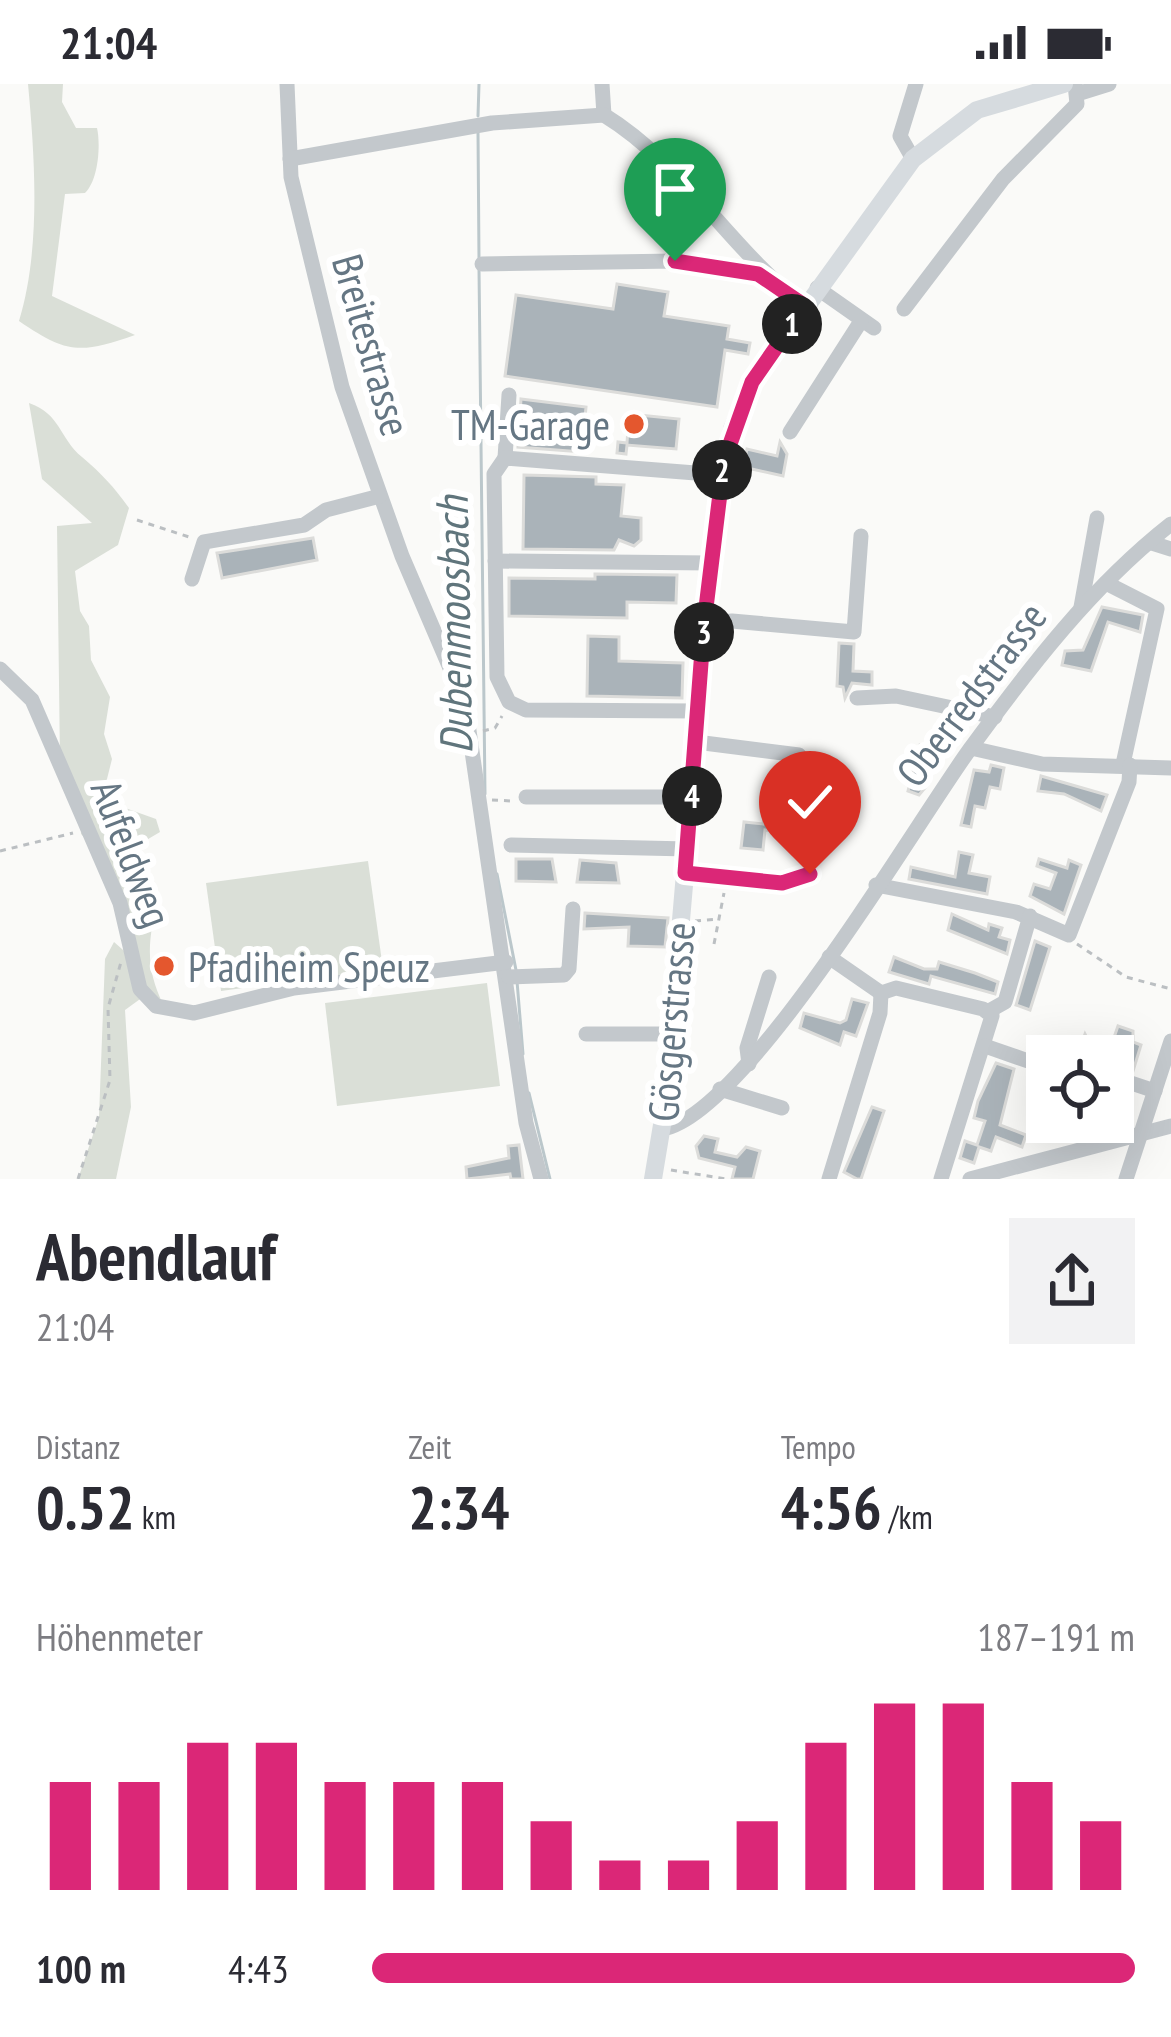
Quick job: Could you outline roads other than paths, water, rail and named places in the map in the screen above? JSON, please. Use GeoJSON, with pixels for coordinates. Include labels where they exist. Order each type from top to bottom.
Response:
{"type":"FeatureCollection","features":[{"type":"Feature","properties":{"kind":"main road","name":"Gösgerstrasse"},"geometry":{"type":"LineString","coordinates":[[653,1179],[662,1129],[688,849],[704,624],[732,429],[752,382],[914,159],[977,110],[1072,87]]}},
{"type":"Feature","properties":{"kind":"street","name":"Breitestrasse"},"geometry":{"type":"LineString","coordinates":[[287,84],[290,159],[334,361],[380,496],[465,703],[508,969],[526,1123],[541,1179]]}},
{"type":"Feature","properties":{"kind":"street"},"geometry":{"type":"LineString","coordinates":[[602,84],[604,115]]}},
{"type":"Feature","properties":{"kind":"street"},"geometry":{"type":"LineString","coordinates":[[914,159],[900,136],[916,84]]}},
{"type":"Feature","properties":{"kind":"street"},"geometry":{"type":"LineString","coordinates":[[904,309],[1003,179],[1077,104],[1072,87],[1108,84]]}},
{"type":"Feature","properties":{"kind":"street"},"geometry":{"type":"LineString","coordinates":[[290,159],[492,123],[604,115],[660,160],[766,277],[805,306]]}},
{"type":"Feature","properties":{"kind":"street"},"geometry":{"type":"LineString","coordinates":[[482,264],[657,260],[766,277]]}},
{"type":"Feature","properties":{"kind":"street"},"geometry":{"type":"LineString","coordinates":[[790,432],[867,325],[817,288]]}},
{"type":"Feature","properties":{"kind":"street"},"geometry":{"type":"LineString","coordinates":[[509,395],[505,458],[494,474],[497,676],[509,702],[526,710],[698,712]]}},
{"type":"Feature","properties":{"kind":"street"},"geometry":{"type":"LineString","coordinates":[[505,458],[722,475]]}},
{"type":"Feature","properties":{"kind":"street"},"geometry":{"type":"LineString","coordinates":[[192,579],[204,542],[304,525],[326,510],[380,496]]}},
{"type":"Feature","properties":{"kind":"street"},"geometry":{"type":"LineString","coordinates":[[1082,607],[1097,518]]}},
{"type":"Feature","properties":{"kind":"street","name":"Oberredstrasse"},"geometry":{"type":"LineString","coordinates":[[662,1129],[684,1120],[749,1064],[829,957],[970,748],[1082,607],[1171,524]]}},
{"type":"Feature","properties":{"kind":"street"},"geometry":{"type":"LineString","coordinates":[[704,624],[732,621],[854,632],[861,536]]}},
{"type":"Feature","properties":{"kind":"street"},"geometry":{"type":"LineString","coordinates":[[1152,543],[1171,549]]}},
{"type":"Feature","properties":{"kind":"street"},"geometry":{"type":"LineString","coordinates":[[495,561],[711,563]]}},
{"type":"Feature","properties":{"kind":"street"},"geometry":{"type":"LineString","coordinates":[[876,885],[1030,916],[1069,935],[1121,803],[1157,609],[1106,583]]}},
{"type":"Feature","properties":{"kind":"street","name":"Aufeldweg"},"geometry":{"type":"LineString","coordinates":[[0,669],[32,700],[120,903],[147,998],[182,1014],[294,988],[508,969],[564,975],[569,969],[574,909]]}},
{"type":"Feature","properties":{"kind":"street"},"geometry":{"type":"LineString","coordinates":[[857,698],[896,696],[995,718]]}},
{"type":"Feature","properties":{"kind":"street"},"geometry":{"type":"LineString","coordinates":[[696,742],[799,755]]}},
{"type":"Feature","properties":{"kind":"street"},"geometry":{"type":"LineString","coordinates":[[970,748],[1042,764],[1171,767]]}},
{"type":"Feature","properties":{"kind":"street"},"geometry":{"type":"LineString","coordinates":[[526,797],[692,797]]}},
{"type":"Feature","properties":{"kind":"street"},"geometry":{"type":"LineString","coordinates":[[511,845],[688,849]]}},
{"type":"Feature","properties":{"kind":"street"},"geometry":{"type":"LineString","coordinates":[[685,873],[782,883],[810,874]]}},
{"type":"Feature","properties":{"kind":"street"},"geometry":{"type":"LineString","coordinates":[[881,993],[896,988],[989,1011],[1005,1002],[1030,916]]}},
{"type":"Feature","properties":{"kind":"street"},"geometry":{"type":"LineString","coordinates":[[829,957],[881,993]]}},
{"type":"Feature","properties":{"kind":"street"},"geometry":{"type":"LineString","coordinates":[[749,1064],[747,1048],[769,977]]}},
{"type":"Feature","properties":{"kind":"street"},"geometry":{"type":"LineString","coordinates":[[830,1179],[880,1013],[881,993]]}},
{"type":"Feature","properties":{"kind":"street"},"geometry":{"type":"LineString","coordinates":[[941,1179],[993,1023],[989,1011]]}},
{"type":"Feature","properties":{"kind":"street"},"geometry":{"type":"LineString","coordinates":[[586,1034],[669,1034]]}},
{"type":"Feature","properties":{"kind":"street"},"geometry":{"type":"LineString","coordinates":[[1126,1179],[1171,1041]]}},
{"type":"Feature","properties":{"kind":"street"},"geometry":{"type":"LineString","coordinates":[[985,1046],[1026,1060]]}},
{"type":"Feature","properties":{"kind":"street"},"geometry":{"type":"LineString","coordinates":[[1134,1084],[1155,1091]]}},
{"type":"Feature","properties":{"kind":"street"},"geometry":{"type":"LineString","coordinates":[[720,1089],[782,1108]]}},
{"type":"Feature","properties":{"kind":"street"},"geometry":{"type":"LineString","coordinates":[[970,1179],[1025,1171],[1171,1126]]}},
{"type":"Feature","properties":{"kind":"waterway","name":"Dubenmoosbach"},"geometry":{"type":"LineString","coordinates":[[478,116],[479,84]]}},
{"type":"Feature","properties":{"kind":"waterway","name":"Dubenmoosbach"},"geometry":{"type":"LineString","coordinates":[[478,131],[479,260]]}},
{"type":"Feature","properties":{"kind":"waterway","name":"Dubenmoosbach"},"geometry":{"type":"LineString","coordinates":[[479,269],[485,794]]}},
{"type":"Feature","properties":{"kind":"waterway","name":"Dubenmoosbach"},"geometry":{"type":"LineString","coordinates":[[497,874],[516,970]]}},
{"type":"Feature","properties":{"kind":"waterway","name":"Dubenmoosbach"},"geometry":{"type":"LineString","coordinates":[[517,981],[523,1054]]}},
{"type":"Feature","properties":{"kind":"waterway","name":"Dubenmoosbach"},"geometry":{"type":"LineString","coordinates":[[529,1093],[550,1179]]}},
{"type":"Feature","properties":{"kind":"place","name":"TM-Garage"},"geometry":{"type":"Point","coordinates":[634,424]}},
{"type":"Feature","properties":{"kind":"place","name":"Pfadiheim Speuz"},"geometry":{"type":"Point","coordinates":[164,966]}}]}
